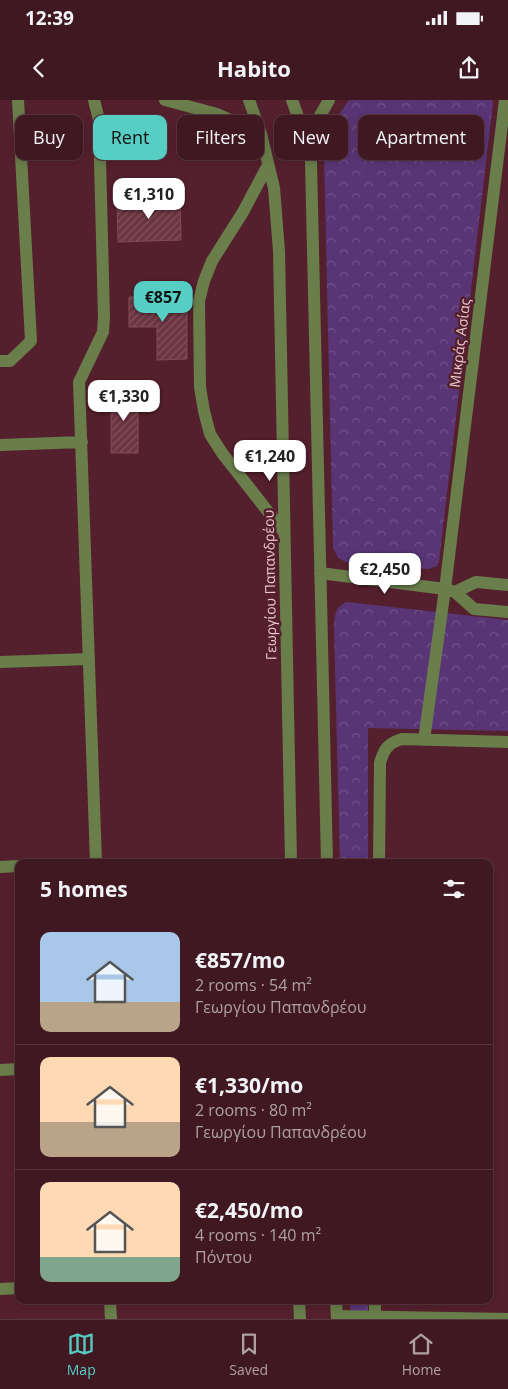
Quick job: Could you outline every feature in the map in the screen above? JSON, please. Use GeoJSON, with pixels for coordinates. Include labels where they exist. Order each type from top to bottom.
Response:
{"type":"FeatureCollection","features":[{"type":"Feature","properties":{"kind":"street"},"geometry":{"type":"LineString","coordinates":[[0,361],[10,361],[32,341],[18,100]]}},
{"type":"Feature","properties":{"kind":"street"},"geometry":{"type":"LineString","coordinates":[[94,100],[99,120],[104,317],[103,332],[80,382],[96,859]]}},
{"type":"Feature","properties":{"kind":"street"},"geometry":{"type":"LineString","coordinates":[[165,100],[220,115]]}},
{"type":"Feature","properties":{"kind":"street","name":"Γεωργίου Παπανδρέου"},"geometry":{"type":"LineString","coordinates":[[250,100],[254,115]]}},
{"type":"Feature","properties":{"kind":"street"},"geometry":{"type":"LineString","coordinates":[[292,100],[297,115]]}},
{"type":"Feature","properties":{"kind":"street"},"geometry":{"type":"LineString","coordinates":[[320,115],[329,100]]}},
{"type":"Feature","properties":{"kind":"street","name":"Μικράς Ασίας"},"geometry":{"type":"LineString","coordinates":[[424,740],[450,590],[505,100]]}},
{"type":"Feature","properties":{"kind":"street","name":"Γεωργίου Παπανδρέου"},"geometry":{"type":"LineString","coordinates":[[264,150],[274,188],[279,251],[291,859]]}},
{"type":"Feature","properties":{"kind":"street"},"geometry":{"type":"LineString","coordinates":[[311,160],[326,859]]}},
{"type":"Feature","properties":{"kind":"street"},"geometry":{"type":"LineString","coordinates":[[268,165],[239,219],[212,261],[204,281],[199,301],[200,386],[210,434],[222,453],[284,532]]}},
{"type":"Feature","properties":{"kind":"street"},"geometry":{"type":"LineString","coordinates":[[0,444],[82,442]]}},
{"type":"Feature","properties":{"kind":"street"},"geometry":{"type":"LineString","coordinates":[[320,573],[450,590],[476,582],[508,586]]}},
{"type":"Feature","properties":{"kind":"street"},"geometry":{"type":"LineString","coordinates":[[450,590],[474,609],[508,612]]}},
{"type":"Feature","properties":{"kind":"street"},"geometry":{"type":"LineString","coordinates":[[0,662],[89,659]]}},
{"type":"Feature","properties":{"kind":"street"},"geometry":{"type":"LineString","coordinates":[[379,859],[380,762],[383,752],[388,745],[402,739],[508,742]]}},
{"type":"Feature","properties":{"kind":"street"},"geometry":{"type":"LineString","coordinates":[[0,867],[15,866]]}},
{"type":"Feature","properties":{"kind":"street"},"geometry":{"type":"LineString","coordinates":[[0,1070],[15,1069]]}},
{"type":"Feature","properties":{"kind":"street"},"geometry":{"type":"LineString","coordinates":[[0,1289],[15,1288]]}},
{"type":"Feature","properties":{"kind":"street"},"geometry":{"type":"LineString","coordinates":[[110,1304],[111,1319]]}},
{"type":"Feature","properties":{"kind":"street"},"geometry":{"type":"LineString","coordinates":[[299,1304],[300,1319]]}},
{"type":"Feature","properties":{"kind":"street"},"geometry":{"type":"LineString","coordinates":[[336,1304],[337,1318],[375,1316],[508,1318]]}},
{"type":"Feature","properties":{"kind":"street"},"geometry":{"type":"LineString","coordinates":[[375,1304],[375,1316]]}},
{"type":"Feature","properties":{"kind":"green space"},"geometry":{"type":"Polygon","coordinates":[[[349,100],[492,100],[493,103],[439,561],[437,566],[428,569],[346,562],[338,558],[333,548],[324,160],[348,160],[348,115],[338,115],[349,100]]]}},
{"type":"Feature","properties":{"kind":"green space"},"geometry":{"type":"Polygon","coordinates":[[[347,602],[508,620],[508,731],[368,728],[368,859],[340,859],[334,627],[336,612],[340,606],[347,602]]]}},
{"type":"Feature","properties":{"kind":"green space"},"geometry":{"type":"Polygon","coordinates":[[[350,1304],[368,1304],[368,1319],[351,1319],[350,1304]]]}},
{"type":"Feature","properties":{"kind":"building"},"geometry":{"type":"Polygon","coordinates":[[[180,197],[181,240],[118,242],[117,199],[180,197]]]}},
{"type":"Feature","properties":{"kind":"building"},"geometry":{"type":"Polygon","coordinates":[[[187,296],[187,359],[157,360],[157,327],[129,327],[129,297],[187,296]]]}},
{"type":"Feature","properties":{"kind":"building"},"geometry":{"type":"Polygon","coordinates":[[[111,391],[138,391],[138,453],[111,453],[111,391]]]}}]}
